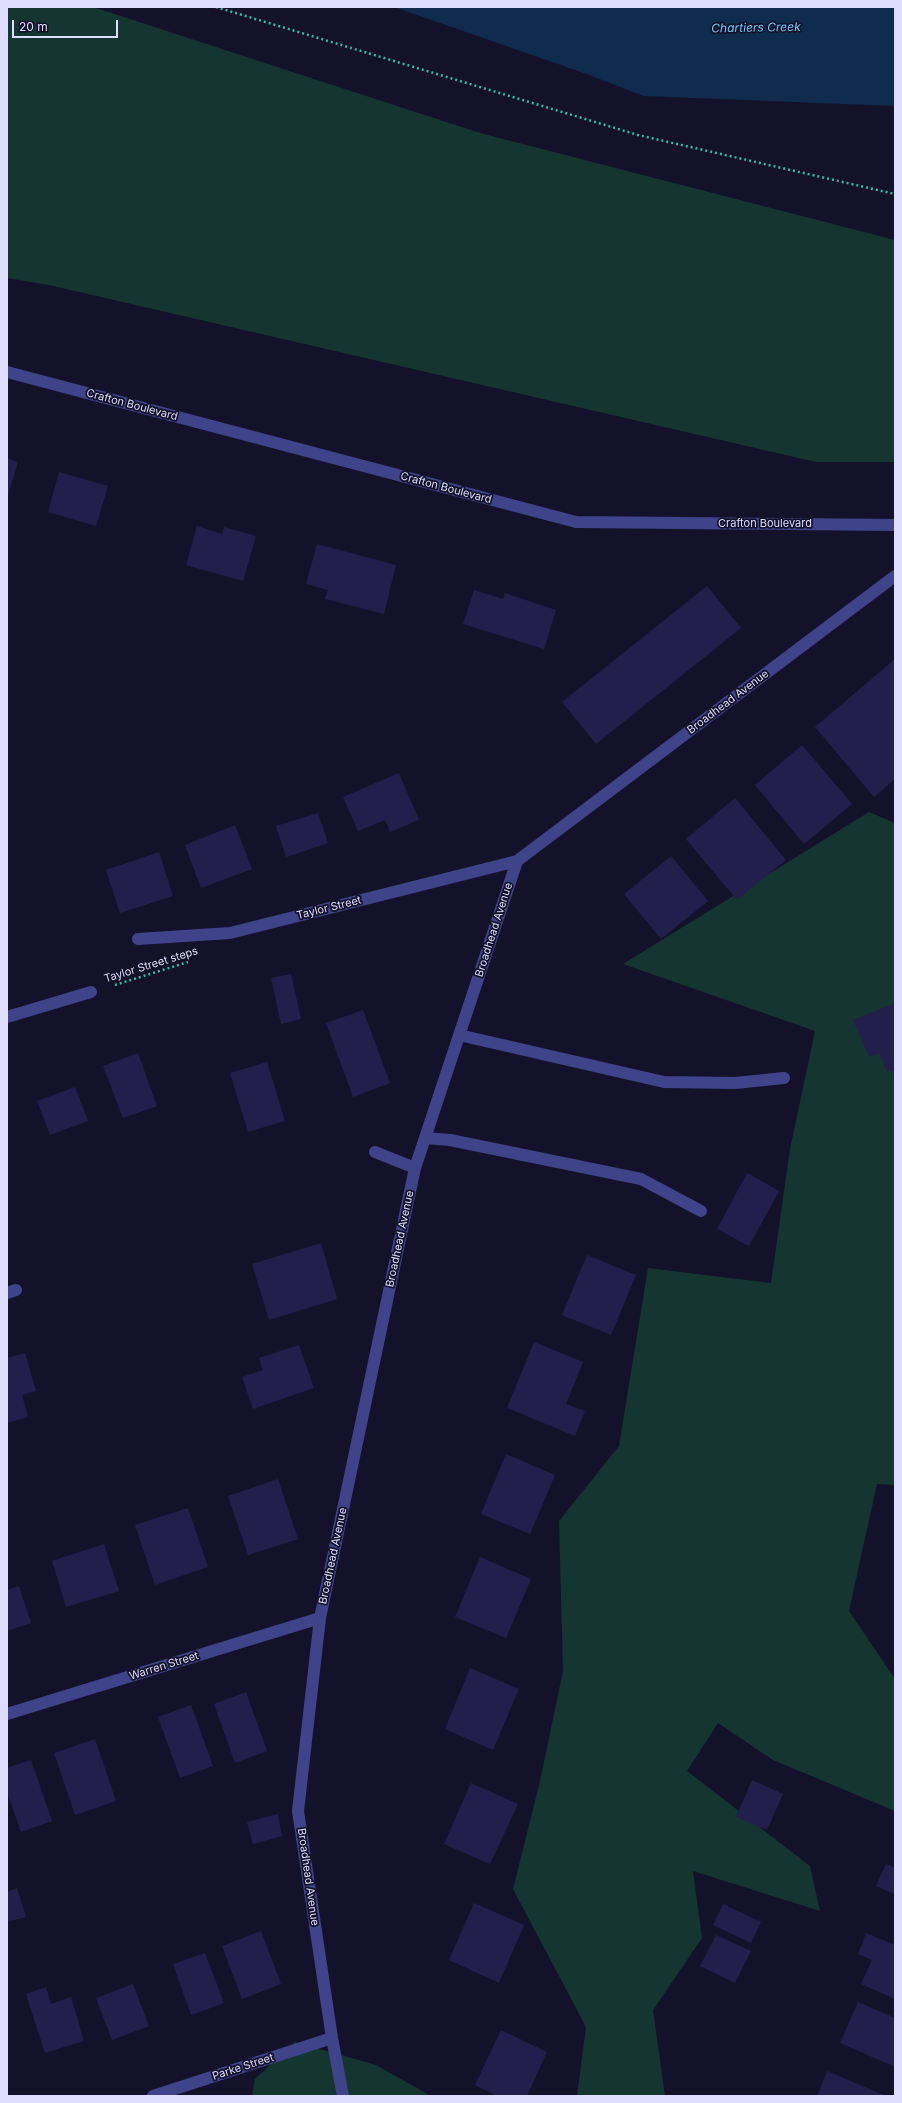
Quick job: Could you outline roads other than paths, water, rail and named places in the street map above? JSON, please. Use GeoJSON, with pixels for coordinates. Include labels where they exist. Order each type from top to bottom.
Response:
{"type":"FeatureCollection","features":[{"type":"Feature","properties":{"kind":"street","name":"Crafton Boulevard"},"geometry":{"type":"LineString","coordinates":[[7,372],[576,522],[895,525]]}},
{"type":"Feature","properties":{"kind":"street","name":"Broadhead Avenue"},"geometry":{"type":"LineString","coordinates":[[343,2096],[332,2038],[298,1811],[320,1618],[416,1168],[517,861],[895,576]]}},
{"type":"Feature","properties":{"kind":"street","name":"Taylor Street"},"geometry":{"type":"LineString","coordinates":[[138,939],[230,933],[517,861]]}},
{"type":"Feature","properties":{"kind":"street"},"geometry":{"type":"LineString","coordinates":[[7,1017],[91,992]]}},
{"type":"Feature","properties":{"kind":"street"},"geometry":{"type":"LineString","coordinates":[[459,1035],[664,1082],[735,1083],[784,1078]]}},
{"type":"Feature","properties":{"kind":"street"},"geometry":{"type":"LineString","coordinates":[[425,1138],[450,1140],[641,1179],[701,1210]]}},
{"type":"Feature","properties":{"kind":"street"},"geometry":{"type":"LineString","coordinates":[[375,1152],[416,1168]]}},
{"type":"Feature","properties":{"kind":"street","name":"Warren Street"},"geometry":{"type":"LineString","coordinates":[[7,1714],[320,1618]]}},
{"type":"Feature","properties":{"kind":"street","name":"Parke Street"},"geometry":{"type":"LineString","coordinates":[[153,2096],[332,2038]]}},
{"type":"Feature","properties":{"kind":"water","name":"Chartiers Creek"},"geometry":{"type":"Polygon","coordinates":[[[394,7],[895,7],[895,106],[644,96],[581,72],[394,7]]]}}]}
